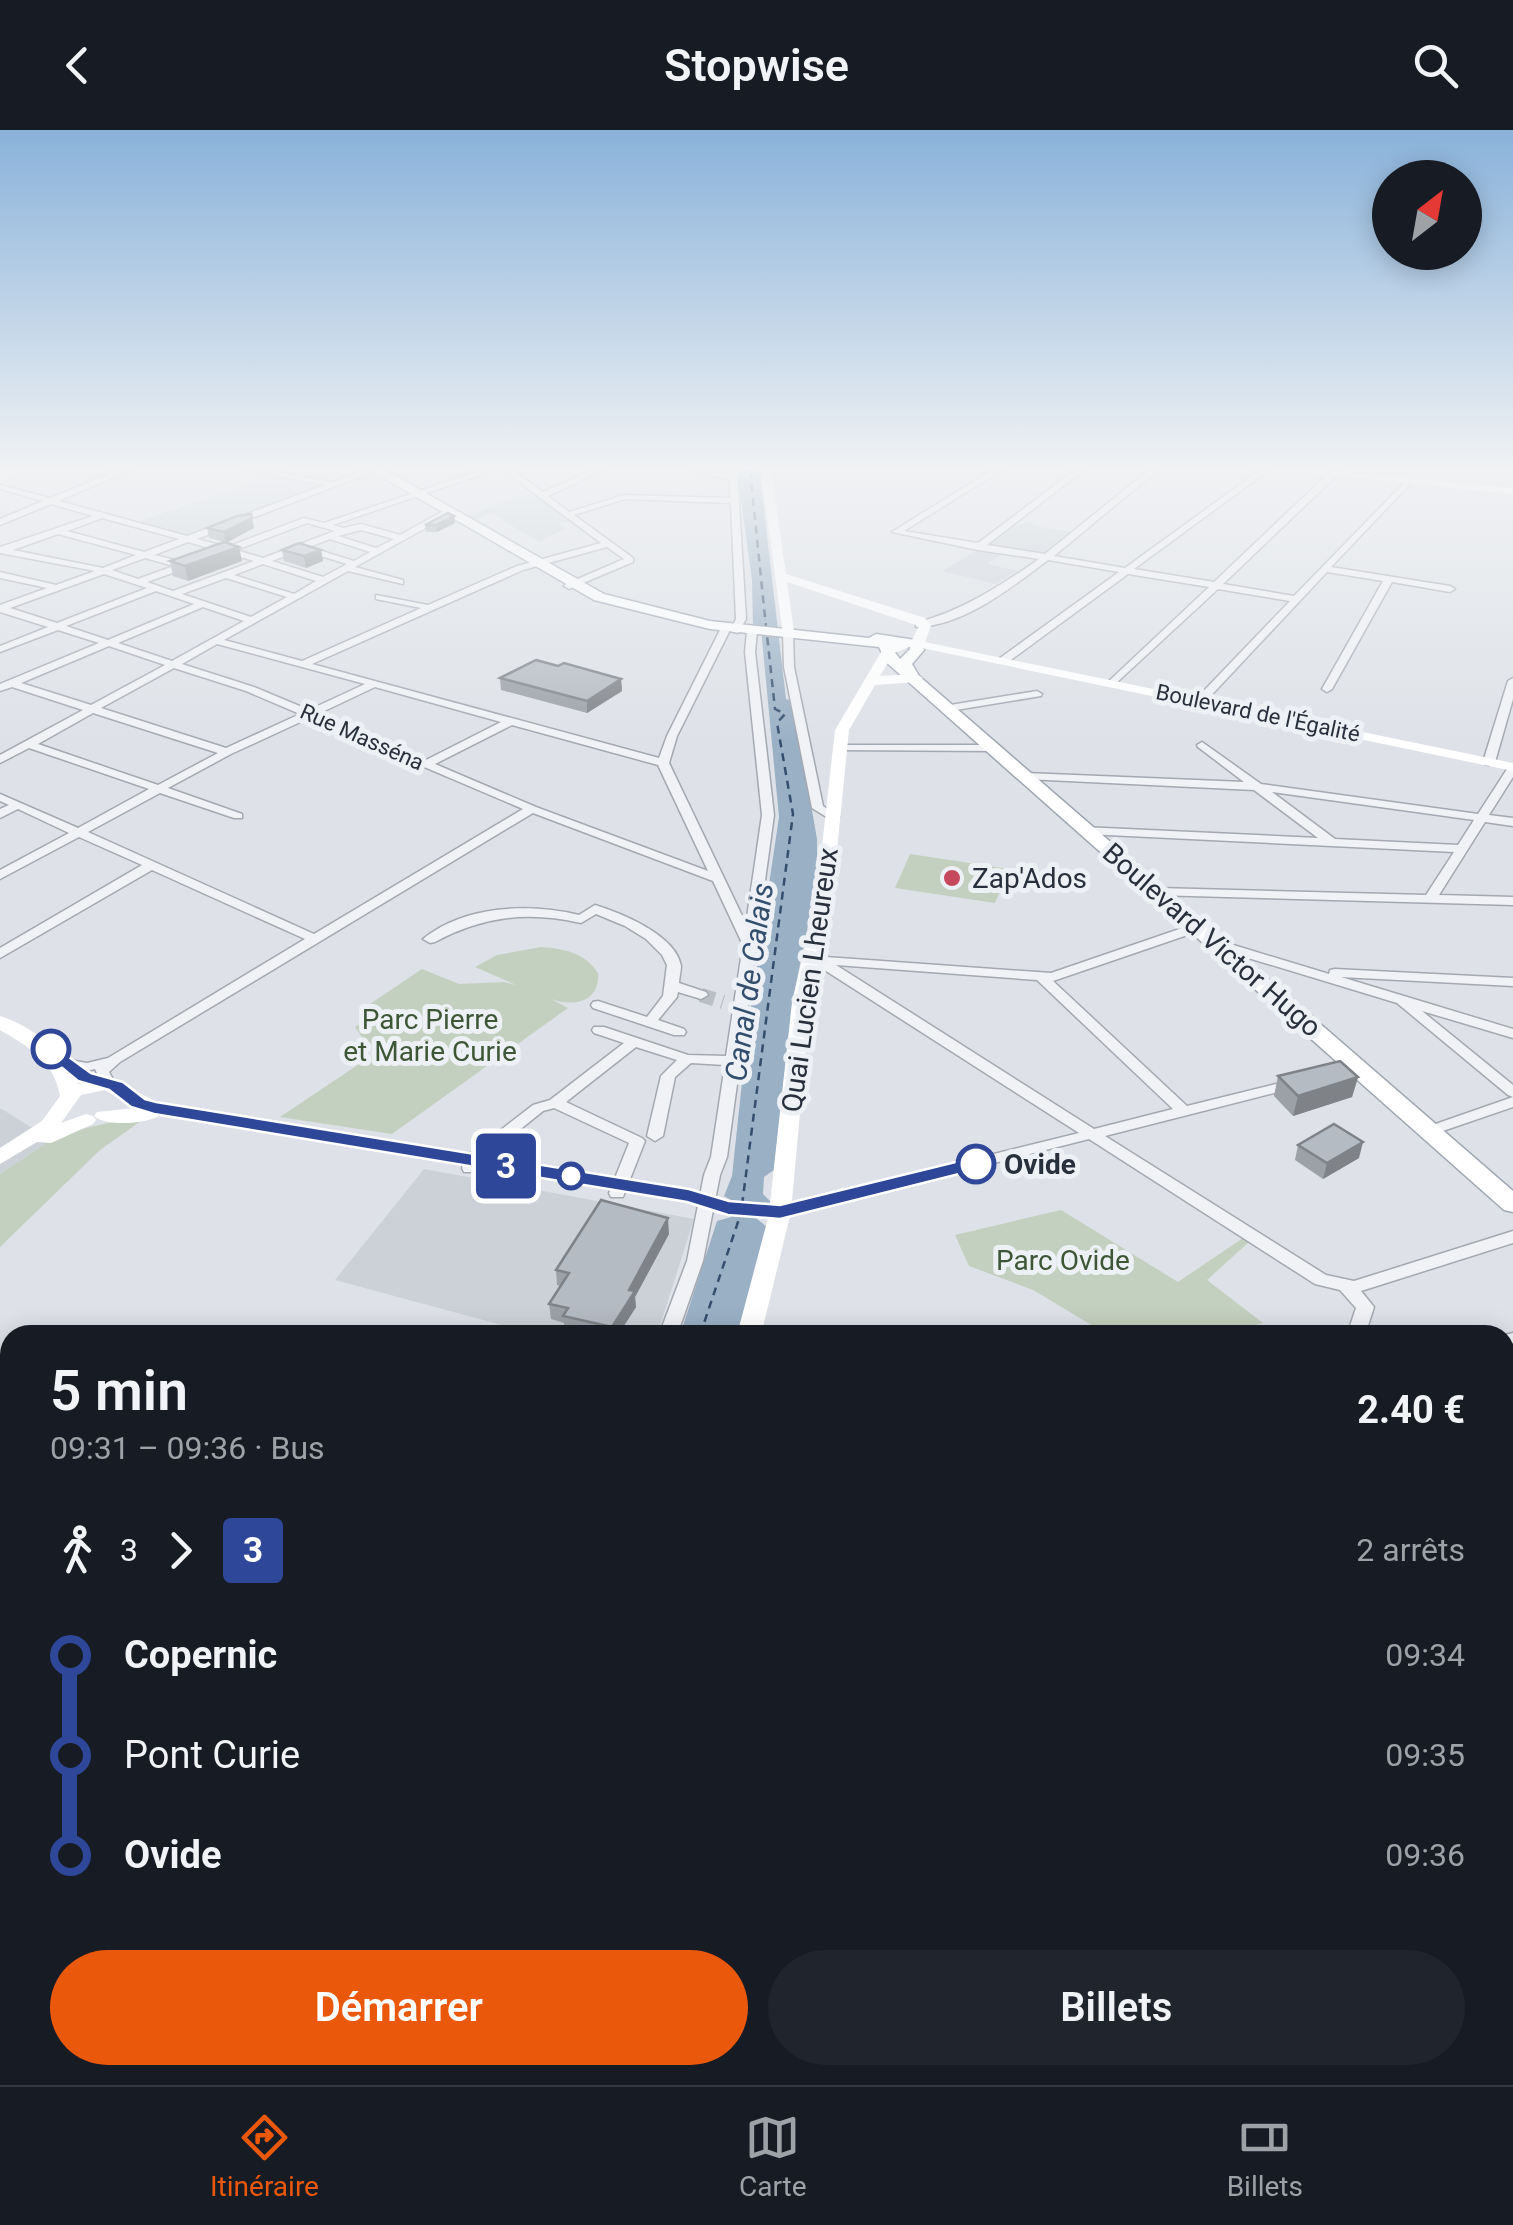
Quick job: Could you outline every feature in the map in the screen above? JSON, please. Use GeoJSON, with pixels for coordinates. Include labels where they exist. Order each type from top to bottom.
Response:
{"type":"FeatureCollection","features":[{"type":"Feature","properties":{"kind":"main road","name":"Boulevard de l'Égalité"},"geometry":{"type":"LineString","coordinates":[[528,561],[571,585],[624,605],[735,630],[905,646]]}},
{"type":"Feature","properties":{"kind":"main road","name":"Boulevard Victor Hugo"},"geometry":{"type":"LineString","coordinates":[[905,646],[914,676],[1217,944],[1350,1069],[1430,1131],[1513,1204]]}},
{"type":"Feature","properties":{"kind":"main road"},"geometry":{"type":"LineString","coordinates":[[905,646],[904,663],[914,676]]}},
{"type":"Feature","properties":{"kind":"street"},"geometry":{"type":"LineString","coordinates":[[56,561],[104,570],[254,621]]}},
{"type":"Feature","properties":{"kind":"street"},"geometry":{"type":"LineString","coordinates":[[1,609],[129,561]]}},
{"type":"Feature","properties":{"kind":"street"},"geometry":{"type":"LineString","coordinates":[[170,561],[184,566]]}},
{"type":"Feature","properties":{"kind":"street"},"geometry":{"type":"LineString","coordinates":[[138,582],[195,561]]}},
{"type":"Feature","properties":{"kind":"street"},"geometry":{"type":"LineString","coordinates":[[174,594],[262,561]]}},
{"type":"Feature","properties":{"kind":"street"},"geometry":{"type":"LineString","coordinates":[[264,561],[325,580]]}},
{"type":"Feature","properties":{"kind":"street"},"geometry":{"type":"LineString","coordinates":[[338,561],[400,582]]}},
{"type":"Feature","properties":{"kind":"street"},"geometry":{"type":"LineString","coordinates":[[0,760],[32,746],[359,561]]}},
{"type":"Feature","properties":{"kind":"street"},"geometry":{"type":"LineString","coordinates":[[303,664],[426,606],[543,561]]}},
{"type":"Feature","properties":{"kind":"street"},"geometry":{"type":"LineString","coordinates":[[571,585],[627,561]]}},
{"type":"Feature","properties":{"kind":"street"},"geometry":{"type":"LineString","coordinates":[[738,561],[741,619],[672,736],[662,763],[751,948]]}},
{"type":"Feature","properties":{"kind":"street"},"geometry":{"type":"LineString","coordinates":[[779,561],[788,632]]}},
{"type":"Feature","properties":{"kind":"street"},"geometry":{"type":"LineString","coordinates":[[781,576],[918,622],[943,622],[1041,561]]}},
{"type":"Feature","properties":{"kind":"street"},"geometry":{"type":"LineString","coordinates":[[1066,561],[1296,599]]}},
{"type":"Feature","properties":{"kind":"street"},"geometry":{"type":"LineString","coordinates":[[1004,660],[1139,561]]}},
{"type":"Feature","properties":{"kind":"street"},"geometry":{"type":"LineString","coordinates":[[1113,683],[1242,561]]}},
{"type":"Feature","properties":{"kind":"street"},"geometry":{"type":"LineString","coordinates":[[1200,701],[1331,561]]}},
{"type":"Feature","properties":{"kind":"street"},"geometry":{"type":"LineString","coordinates":[[1324,569],[1450,589]]}},
{"type":"Feature","properties":{"kind":"street"},"geometry":{"type":"LineString","coordinates":[[0,575],[57,588]]}},
{"type":"Feature","properties":{"kind":"street"},"geometry":{"type":"LineString","coordinates":[[226,575],[295,598]]}},
{"type":"Feature","properties":{"kind":"street"},"geometry":{"type":"LineString","coordinates":[[1327,689],[1389,580]]}},
{"type":"Feature","properties":{"kind":"street"},"geometry":{"type":"LineString","coordinates":[[0,649],[156,588]]}},
{"type":"Feature","properties":{"kind":"street"},"geometry":{"type":"LineString","coordinates":[[379,597],[426,606]]}},
{"type":"Feature","properties":{"kind":"street"},"geometry":{"type":"LineString","coordinates":[[6,685],[203,604]]}},
{"type":"Feature","properties":{"kind":"street","name":"Rue Masséna"},"geometry":{"type":"LineString","coordinates":[[1,609],[250,689],[532,809],[718,879]]}},
{"type":"Feature","properties":{"kind":"street"},"geometry":{"type":"LineString","coordinates":[[833,817],[845,720],[870,682],[905,646],[918,622]]}},
{"type":"Feature","properties":{"kind":"street"},"geometry":{"type":"LineString","coordinates":[[672,1325],[714,1205],[768,808],[750,652],[735,630]]}},
{"type":"Feature","properties":{"kind":"street","name":"Quai Lucien Lheureux"},"geometry":{"type":"LineString","coordinates":[[752,1325],[780,1212],[833,817],[818,808],[789,667],[788,632]]}},
{"type":"Feature","properties":{"kind":"street"},"geometry":{"type":"LineString","coordinates":[[218,641],[662,763]]}},
{"type":"Feature","properties":{"kind":"street","name":"Boulevard de l'Égalité"},"geometry":{"type":"LineString","coordinates":[[905,646],[1004,660],[1513,768]]}},
{"type":"Feature","properties":{"kind":"street"},"geometry":{"type":"LineString","coordinates":[[870,682],[914,676]]}},
{"type":"Feature","properties":{"kind":"street"},"geometry":{"type":"LineString","coordinates":[[1489,762],[1513,681]]}},
{"type":"Feature","properties":{"kind":"street"},"geometry":{"type":"LineString","coordinates":[[0,875],[227,752],[376,683]]}},
{"type":"Feature","properties":{"kind":"street"},"geometry":{"type":"LineString","coordinates":[[6,685],[227,752]]}},
{"type":"Feature","properties":{"kind":"street"},"geometry":{"type":"LineString","coordinates":[[950,708],[1037,694]]}},
{"type":"Feature","properties":{"kind":"street"},"geometry":{"type":"LineString","coordinates":[[424,764],[511,721]]}},
{"type":"Feature","properties":{"kind":"street"},"geometry":{"type":"LineString","coordinates":[[1202,745],[1331,842]]}},
{"type":"Feature","properties":{"kind":"street"},"geometry":{"type":"LineString","coordinates":[[32,746],[238,816]]}},
{"type":"Feature","properties":{"kind":"street"},"geometry":{"type":"LineString","coordinates":[[840,748],[994,748]]}},
{"type":"Feature","properties":{"kind":"street"},"geometry":{"type":"LineString","coordinates":[[1430,899],[1513,768]]}},
{"type":"Feature","properties":{"kind":"street"},"geometry":{"type":"LineString","coordinates":[[1026,776],[1258,787],[1513,822]]}},
{"type":"Feature","properties":{"kind":"street"},"geometry":{"type":"LineString","coordinates":[[0,797],[315,939]]}},
{"type":"Feature","properties":{"kind":"street"},"geometry":{"type":"LineString","coordinates":[[0,814],[18,806]]}},
{"type":"Feature","properties":{"kind":"street"},"geometry":{"type":"LineString","coordinates":[[0,1166],[58,1129],[121,1105],[100,1071],[115,1059],[532,809]]}},
{"type":"Feature","properties":{"kind":"street"},"geometry":{"type":"LineString","coordinates":[[1087,830],[1462,849]]}},
{"type":"Feature","properties":{"kind":"street"},"geometry":{"type":"LineString","coordinates":[[0,954],[150,865]]}},
{"type":"Feature","properties":{"kind":"street"},"geometry":{"type":"LineString","coordinates":[[1158,892],[1513,901]]}},
{"type":"Feature","properties":{"kind":"street"},"geometry":{"type":"LineString","coordinates":[[430,938],[454,925],[500,913],[544,911],[580,920],[595,910],[636,926],[661,944],[674,965],[674,986],[667,1003],[649,1022]]}},
{"type":"Feature","properties":{"kind":"street"},"geometry":{"type":"LineString","coordinates":[[813,959],[1042,978],[1063,976],[1197,927]]}},
{"type":"Feature","properties":{"kind":"street"},"geometry":{"type":"LineString","coordinates":[[1217,944],[1513,1034]]}},
{"type":"Feature","properties":{"kind":"street"},"geometry":{"type":"LineString","coordinates":[[813,959],[1321,1280],[1346,1287],[1366,1307],[1360,1325]]}},
{"type":"Feature","properties":{"kind":"street"},"geometry":{"type":"LineString","coordinates":[[1326,975],[1513,982]]}},
{"type":"Feature","properties":{"kind":"street"},"geometry":{"type":"LineString","coordinates":[[1042,978],[1185,1112]]}},
{"type":"Feature","properties":{"kind":"street"},"geometry":{"type":"LineString","coordinates":[[674,986],[701,995]]}},
{"type":"Feature","properties":{"kind":"street"},"geometry":{"type":"LineString","coordinates":[[1397,998],[1513,1092]]}},
{"type":"Feature","properties":{"kind":"street"},"geometry":{"type":"LineString","coordinates":[[723,1002],[742,1008]]}},
{"type":"Feature","properties":{"kind":"street"},"geometry":{"type":"LineString","coordinates":[[598,1004],[679,1032]]}},
{"type":"Feature","properties":{"kind":"street"},"geometry":{"type":"LineString","coordinates":[[0,1022],[70,1064],[80,1075],[154,1108],[714,1205],[780,1212],[1309,1080]]}},
{"type":"Feature","properties":{"kind":"street"},"geometry":{"type":"LineString","coordinates":[[600,1030],[687,1059],[734,1062]]}},
{"type":"Feature","properties":{"kind":"street"},"geometry":{"type":"LineString","coordinates":[[18,1033],[55,1061],[68,1079],[68,1116],[149,1113],[472,1164],[538,1108],[555,1103],[634,1042]]}},
{"type":"Feature","properties":{"kind":"street"},"geometry":{"type":"LineString","coordinates":[[70,1064],[92,1066],[115,1059]]}},
{"type":"Feature","properties":{"kind":"street"},"geometry":{"type":"LineString","coordinates":[[655,1136],[668,1076],[687,1059]]}},
{"type":"Feature","properties":{"kind":"street"},"geometry":{"type":"LineString","coordinates":[[0,1158],[49,1125],[66,1101],[110,1086]]}},
{"type":"Feature","properties":{"kind":"street"},"geometry":{"type":"LineString","coordinates":[[1430,1131],[1513,1102]]}},
{"type":"Feature","properties":{"kind":"street"},"geometry":{"type":"LineString","coordinates":[[555,1103],[637,1142],[619,1189]]}},
{"type":"Feature","properties":{"kind":"street"},"geometry":{"type":"LineString","coordinates":[[1346,1287],[1513,1237]]}},
{"type":"Feature","properties":{"kind":"shaded area"},"geometry":{"type":"Polygon","coordinates":[[[959,561],[991,561],[987,564],[1017,571],[995,584],[943,571],[959,561]]]}},
{"type":"Feature","properties":{"kind":"shaded area"},"geometry":{"type":"Polygon","coordinates":[[[0,1108],[29,1126],[60,1134],[0,1174],[0,1108]]]}},
{"type":"Feature","properties":{"kind":"shaded area"},"geometry":{"type":"Polygon","coordinates":[[[424,1169],[694,1219],[660,1325],[502,1325],[335,1280],[424,1169]]]}},
{"type":"Feature","properties":{"kind":"green space","name":"Zap'Ados"},"geometry":{"type":"Polygon","coordinates":[[[910,854],[1009,869],[995,903],[895,888],[910,854]]]}},
{"type":"Feature","properties":{"kind":"green space","name":"Parc Pierre et Marie Curie"},"geometry":{"type":"Polygon","coordinates":[[[541,947],[586,960],[598,973],[595,991],[576,1002],[551,999],[568,1008],[392,1134],[280,1117],[374,1054],[355,1027],[368,1018],[364,1015],[368,1011],[361,1010],[422,969],[459,984],[516,985],[475,967],[497,955],[541,947]]]}},
{"type":"Feature","properties":{"kind":"green space"},"geometry":{"type":"Polygon","coordinates":[[[121,1120],[141,1121],[100,1150],[0,1247],[0,1174],[60,1134],[121,1120]]]}},
{"type":"Feature","properties":{"kind":"green space","name":"Parc Ovide"},"geometry":{"type":"Polygon","coordinates":[[[1061,1210],[1178,1282],[1243,1238],[1249,1242],[1207,1280],[1263,1323],[1091,1325],[1033,1290],[969,1266],[955,1235],[1061,1210]]]}},
{"type":"Feature","properties":{"kind":"water"},"geometry":{"type":"Polygon","coordinates":[[[749,561],[770,561],[786,699],[793,701],[817,839],[817,881],[793,999],[774,1170],[764,1177],[763,1194],[772,1203],[760,1203],[757,1219],[767,1227],[740,1325],[683,1325],[717,1221],[731,1217],[735,1202],[724,1196],[732,1176],[748,1026],[779,817],[761,629],[753,625],[749,561]]]}},
{"type":"Feature","properties":{"kind":"building"},"geometry":{"type":"Polygon","coordinates":[[[171,561],[199,561],[185,566],[171,561]]]}},
{"type":"Feature","properties":{"kind":"building"},"geometry":{"type":"Polygon","coordinates":[[[536,660],[558,666],[564,663],[621,679],[587,701],[500,678],[536,660]]]}},
{"type":"Feature","properties":{"kind":"building"},"geometry":{"type":"Polygon","coordinates":[[[1340,1061],[1358,1077],[1298,1096],[1278,1076],[1340,1061]]]}},
{"type":"Feature","properties":{"kind":"building"},"geometry":{"type":"Polygon","coordinates":[[[1334,1124],[1363,1142],[1327,1163],[1298,1145],[1334,1124]]]}},
{"type":"Feature","properties":{"kind":"building"},"geometry":{"type":"Polygon","coordinates":[[[601,1200],[668,1218],[629,1290],[635,1291],[613,1325],[563,1316],[568,1308],[549,1304],[569,1273],[556,1270],[601,1200]]]}},
{"type":"Feature","properties":{"kind":"ferry route"},"geometry":{"type":"LineString","coordinates":[[759,561],[766,627]]}},
{"type":"Feature","properties":{"kind":"ferry route"},"geometry":{"type":"LineString","coordinates":[[742,1205],[793,814],[777,723],[785,714],[775,709],[767,635]]}},
{"type":"Feature","properties":{"kind":"ferry route"},"geometry":{"type":"LineString","coordinates":[[703,1325],[741,1213]]}},
{"type":"Feature","properties":{"kind":"tunnel"},"geometry":{"type":"LineString","coordinates":[[701,995],[723,1002]]}},
{"type":"Feature","properties":{"kind":"bus line","name":"3"},"geometry":{"type":"LineString","coordinates":[[51,1049],[84,1077],[116,1086],[138,1103],[154,1108],[689,1196],[728,1208],[780,1212],[976,1164]]}},
{"type":"Feature","properties":{"kind":"place","name":"Zap'Ados"},"geometry":{"type":"Point","coordinates":[952,878]}},
{"type":"Feature","properties":{"kind":"place","name":"Ovide"},"geometry":{"type":"Point","coordinates":[976,1164]}},
{"type":"Feature","properties":{"kind":"water label","name":"Canal de Calais"},"geometry":{"type":"Point","coordinates":[749,982]}}]}
